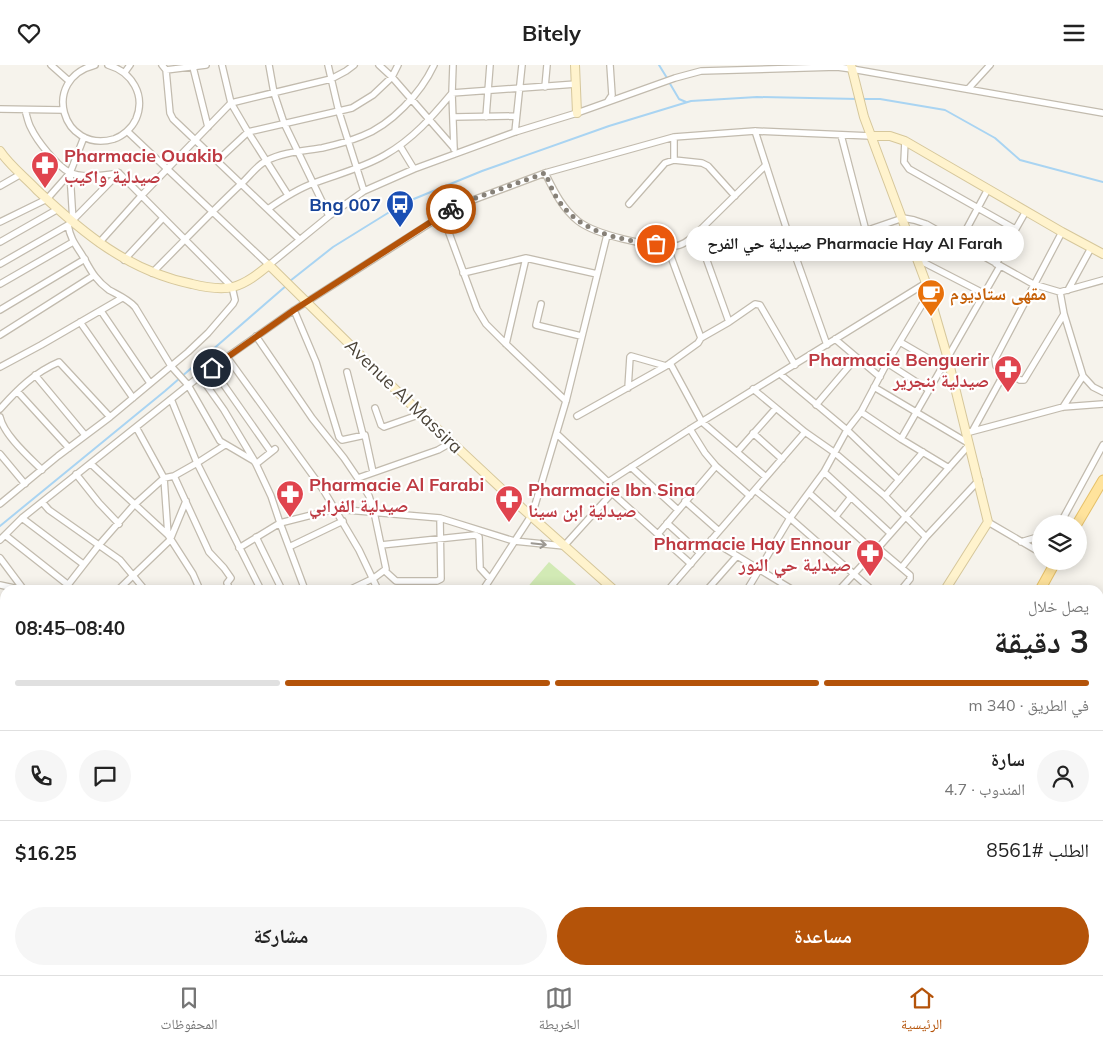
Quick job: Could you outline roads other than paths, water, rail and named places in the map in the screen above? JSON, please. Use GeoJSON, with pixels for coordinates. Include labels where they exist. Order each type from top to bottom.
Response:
{"type":"FeatureCollection","features":[{"type":"Feature","properties":{"kind":"main road"},"geometry":{"type":"LineString","coordinates":[[1082,515],[1103,480]]}},
{"type":"Feature","properties":{"kind":"main road"},"geometry":{"type":"LineString","coordinates":[[1043,585],[1051,570]]}},
{"type":"Feature","properties":{"kind":"street"},"geometry":{"type":"LineString","coordinates":[[51,65],[69,81]]}},
{"type":"Feature","properties":{"kind":"street"},"geometry":{"type":"LineString","coordinates":[[94,65],[86,67],[69,81],[64,90],[62,100],[67,121],[75,131],[84,137],[96,141],[107,141],[127,131],[135,120],[139,108],[139,95],[134,82],[124,72],[108,65]]}},
{"type":"Feature","properties":{"kind":"street"},"geometry":{"type":"LineString","coordinates":[[124,72],[130,65]]}},
{"type":"Feature","properties":{"kind":"street"},"geometry":{"type":"LineString","coordinates":[[206,65],[164,67],[170,113],[173,119],[299,239]]}},
{"type":"Feature","properties":{"kind":"street"},"geometry":{"type":"LineString","coordinates":[[222,65],[231,103],[288,195]]}},
{"type":"Feature","properties":{"kind":"street"},"geometry":{"type":"LineString","coordinates":[[269,65],[274,93],[284,123],[329,216]]}},
{"type":"Feature","properties":{"kind":"street"},"geometry":{"type":"LineString","coordinates":[[328,65],[339,112],[364,191]]}},
{"type":"Feature","properties":{"kind":"street"},"geometry":{"type":"LineString","coordinates":[[99,243],[142,195],[231,103],[331,79],[354,65]]}},
{"type":"Feature","properties":{"kind":"street"},"geometry":{"type":"LineString","coordinates":[[379,65],[392,77],[454,151]]}},
{"type":"Feature","properties":{"kind":"street"},"geometry":{"type":"LineString","coordinates":[[217,161],[248,133],[352,108],[373,95],[392,77],[398,65]]}},
{"type":"Feature","properties":{"kind":"street"},"geometry":{"type":"LineString","coordinates":[[152,274],[212,211],[266,161],[298,151],[322,148],[364,136],[377,128],[411,100],[434,65]]}},
{"type":"Feature","properties":{"kind":"street"},"geometry":{"type":"LineString","coordinates":[[453,65],[454,151]]}},
{"type":"Feature","properties":{"kind":"street"},"geometry":{"type":"LineString","coordinates":[[486,117],[490,65]]}},
{"type":"Feature","properties":{"kind":"street"},"geometry":{"type":"LineString","coordinates":[[515,132],[522,65]]}},
{"type":"Feature","properties":{"kind":"street"},"geometry":{"type":"LineString","coordinates":[[545,87],[547,65]]}},
{"type":"Feature","properties":{"kind":"street"},"geometry":{"type":"LineString","coordinates":[[575,65],[577,113]]}},
{"type":"Feature","properties":{"kind":"street"},"geometry":{"type":"LineString","coordinates":[[608,101],[612,95],[610,65]]}},
{"type":"Feature","properties":{"kind":"street"},"geometry":{"type":"LineString","coordinates":[[968,89],[990,65]]}},
{"type":"Feature","properties":{"kind":"street"},"geometry":{"type":"LineString","coordinates":[[193,67],[208,127]]}},
{"type":"Feature","properties":{"kind":"street"},"geometry":{"type":"LineString","coordinates":[[852,67],[864,117],[926,283],[970,431],[969,444],[988,522],[948,585]]}},
{"type":"Feature","properties":{"kind":"street"},"geometry":{"type":"LineString","coordinates":[[2,157],[58,209],[71,224],[124,260],[152,274],[211,288],[232,287],[250,280],[299,239],[364,191],[454,151],[577,113],[660,83],[701,71],[719,69],[852,67],[1103,113]]}},
{"type":"Feature","properties":{"kind":"street"},"geometry":{"type":"LineString","coordinates":[[268,209],[288,195],[313,183],[356,169],[400,146],[429,121],[452,93],[576,85]]}},
{"type":"Feature","properties":{"kind":"street"},"geometry":{"type":"LineString","coordinates":[[0,109],[63,110]]}},
{"type":"Feature","properties":{"kind":"street"},"geometry":{"type":"LineString","coordinates":[[25,110],[31,129],[42,145],[70,173],[95,176],[119,173]]}},
{"type":"Feature","properties":{"kind":"street"},"geometry":{"type":"LineString","coordinates":[[453,117],[516,115]]}},
{"type":"Feature","properties":{"kind":"street"},"geometry":{"type":"LineString","coordinates":[[127,131],[269,265]]}},
{"type":"Feature","properties":{"kind":"street"},"geometry":{"type":"LineString","coordinates":[[755,131],[795,255],[827,345]]}},
{"type":"Feature","properties":{"kind":"street"},"geometry":{"type":"LineString","coordinates":[[0,540],[22,518],[171,399],[186,383],[212,368],[294,310],[442,214],[473,199],[545,173],[674,137],[755,131],[890,137],[905,141],[1103,255]]}},
{"type":"Feature","properties":{"kind":"street"},"geometry":{"type":"LineString","coordinates":[[842,135],[866,231]]}},
{"type":"Feature","properties":{"kind":"street"},"geometry":{"type":"LineString","coordinates":[[0,222],[47,199],[70,173],[84,137]]}},
{"type":"Feature","properties":{"kind":"street"},"geometry":{"type":"LineString","coordinates":[[674,137],[674,161]]}},
{"type":"Feature","properties":{"kind":"street"},"geometry":{"type":"LineString","coordinates":[[905,141],[904,161],[910,169],[1015,229]]}},
{"type":"Feature","properties":{"kind":"street"},"geometry":{"type":"LineString","coordinates":[[400,146],[414,169]]}},
{"type":"Feature","properties":{"kind":"street"},"geometry":{"type":"LineString","coordinates":[[629,204],[665,163],[674,161],[702,163],[708,166],[734,196]]}},
{"type":"Feature","properties":{"kind":"street"},"geometry":{"type":"LineString","coordinates":[[545,173],[557,198],[578,221],[607,235],[646,243],[681,245],[697,233],[766,165]]}},
{"type":"Feature","properties":{"kind":"street"},"geometry":{"type":"LineString","coordinates":[[70,173],[73,242],[93,276],[107,289],[132,303],[172,367],[186,383],[220,441],[255,462]]}},
{"type":"Feature","properties":{"kind":"street"},"geometry":{"type":"LineString","coordinates":[[0,504],[172,367],[208,333],[233,304],[232,287],[119,173]]}},
{"type":"Feature","properties":{"kind":"street"},"geometry":{"type":"LineString","coordinates":[[0,264],[71,224],[119,173]]}},
{"type":"Feature","properties":{"kind":"street"},"geometry":{"type":"LineString","coordinates":[[0,186],[21,174]]}},
{"type":"Feature","properties":{"kind":"street"},"geometry":{"type":"LineString","coordinates":[[959,243],[988,189]]}},
{"type":"Feature","properties":{"kind":"street"},"geometry":{"type":"LineString","coordinates":[[0,242],[58,209]]}},
{"type":"Feature","properties":{"kind":"street"},"geometry":{"type":"LineString","coordinates":[[901,439],[985,294],[1015,229],[1026,211]]}},
{"type":"Feature","properties":{"kind":"street"},"geometry":{"type":"LineString","coordinates":[[442,214],[481,317],[506,344],[566,401]]}},
{"type":"Feature","properties":{"kind":"street"},"geometry":{"type":"LineString","coordinates":[[124,260],[163,218]]}},
{"type":"Feature","properties":{"kind":"street"},"geometry":{"type":"LineString","coordinates":[[795,255],[903,218],[926,225],[1033,284],[1060,292],[1103,280]]}},
{"type":"Feature","properties":{"kind":"street"},"geometry":{"type":"LineString","coordinates":[[1062,232],[995,359],[996,366],[1020,380],[1024,380],[1064,314]]}},
{"type":"Feature","properties":{"kind":"street"},"geometry":{"type":"LineString","coordinates":[[697,233],[729,322]]}},
{"type":"Feature","properties":{"kind":"street"},"geometry":{"type":"LineString","coordinates":[[486,585],[531,516],[566,401],[607,235]]}},
{"type":"Feature","properties":{"kind":"street"},"geometry":{"type":"LineString","coordinates":[[0,284],[73,242]]}},
{"type":"Feature","properties":{"kind":"street"},"geometry":{"type":"LineString","coordinates":[[667,245],[701,338]]}},
{"type":"Feature","properties":{"kind":"street"},"geometry":{"type":"LineString","coordinates":[[1068,290],[1091,248]]}},
{"type":"Feature","properties":{"kind":"street"},"geometry":{"type":"LineString","coordinates":[[463,273],[526,258],[597,274]]}},
{"type":"Feature","properties":{"kind":"street"},"geometry":{"type":"LineString","coordinates":[[506,344],[526,258]]}},
{"type":"Feature","properties":{"kind":"street"},"geometry":{"type":"LineString","coordinates":[[0,310],[84,259]]}},
{"type":"Feature","properties":{"kind":"street"},"geometry":{"type":"LineString","coordinates":[[917,259],[985,294]]}},
{"type":"Feature","properties":{"kind":"street","name":"Avenue Al Massira"},"geometry":{"type":"LineString","coordinates":[[269,265],[421,414],[608,585]]}},
{"type":"Feature","properties":{"kind":"street"},"geometry":{"type":"LineString","coordinates":[[0,335],[93,276]]}},
{"type":"Feature","properties":{"kind":"street"},"geometry":{"type":"LineString","coordinates":[[608,482],[753,389],[926,283]]}},
{"type":"Feature","properties":{"kind":"street"},"geometry":{"type":"LineString","coordinates":[[1060,292],[1064,314],[1083,375],[1093,387],[1103,392]]}},
{"type":"Feature","properties":{"kind":"street"},"geometry":{"type":"LineString","coordinates":[[749,585],[790,518],[824,472],[847,430],[861,412],[928,293]]}},
{"type":"Feature","properties":{"kind":"street"},"geometry":{"type":"LineString","coordinates":[[0,367],[101,311],[122,297]]}},
{"type":"Feature","properties":{"kind":"street"},"geometry":{"type":"LineString","coordinates":[[541,304],[536,325],[581,336]]}},
{"type":"Feature","properties":{"kind":"street"},"geometry":{"type":"LineString","coordinates":[[577,416],[668,364],[698,343],[701,338],[729,322],[754,304],[758,304],[795,365]]}},
{"type":"Feature","properties":{"kind":"street"},"geometry":{"type":"LineString","coordinates":[[294,310],[316,362],[339,437],[342,440],[344,458]]}},
{"type":"Feature","properties":{"kind":"street"},"geometry":{"type":"LineString","coordinates":[[101,311],[150,383]]}},
{"type":"Feature","properties":{"kind":"street"},"geometry":{"type":"LineString","coordinates":[[80,323],[133,397]]}},
{"type":"Feature","properties":{"kind":"street"},"geometry":{"type":"LineString","coordinates":[[256,336],[312,418],[344,458],[369,497],[374,512],[386,568],[385,571]]}},
{"type":"Feature","properties":{"kind":"street"},"geometry":{"type":"LineString","coordinates":[[835,339],[880,377]]}},
{"type":"Feature","properties":{"kind":"street"},"geometry":{"type":"LineString","coordinates":[[900,342],[943,367]]}},
{"type":"Feature","properties":{"kind":"street"},"geometry":{"type":"LineString","coordinates":[[628,388],[631,356],[668,364],[702,422],[766,477]]}},
{"type":"Feature","properties":{"kind":"street"},"geometry":{"type":"LineString","coordinates":[[227,357],[293,447],[343,521],[376,585]]}},
{"type":"Feature","properties":{"kind":"street"},"geometry":{"type":"LineString","coordinates":[[816,405],[856,358]]}},
{"type":"Feature","properties":{"kind":"street"},"geometry":{"type":"LineString","coordinates":[[0,409],[35,375],[52,365],[61,363],[110,417]]}},
{"type":"Feature","properties":{"kind":"street"},"geometry":{"type":"LineString","coordinates":[[887,363],[929,390]]}},
{"type":"Feature","properties":{"kind":"street"},"geometry":{"type":"LineString","coordinates":[[212,368],[273,451],[255,462]]}},
{"type":"Feature","properties":{"kind":"street"},"geometry":{"type":"LineString","coordinates":[[347,372],[373,472]]}},
{"type":"Feature","properties":{"kind":"street"},"geometry":{"type":"LineString","coordinates":[[970,431],[1005,372]]}},
{"type":"Feature","properties":{"kind":"street"},"geometry":{"type":"LineString","coordinates":[[780,374],[847,430],[899,479]]}},
{"type":"Feature","properties":{"kind":"street"},"geometry":{"type":"LineString","coordinates":[[35,375],[86,435]]}},
{"type":"Feature","properties":{"kind":"street"},"geometry":{"type":"LineString","coordinates":[[200,375],[255,462],[271,496],[303,585]]}},
{"type":"Feature","properties":{"kind":"street"},"geometry":{"type":"LineString","coordinates":[[1063,407],[1083,375]]}},
{"type":"Feature","properties":{"kind":"street"},"geometry":{"type":"LineString","coordinates":[[874,387],[969,444]]}},
{"type":"Feature","properties":{"kind":"street"},"geometry":{"type":"LineString","coordinates":[[753,389],[805,432],[835,453],[885,496],[926,537]]}},
{"type":"Feature","properties":{"kind":"street"},"geometry":{"type":"LineString","coordinates":[[17,391],[69,448]]}},
{"type":"Feature","properties":{"kind":"street"},"geometry":{"type":"LineString","coordinates":[[171,399],[197,463],[258,585]]}},
{"type":"Feature","properties":{"kind":"street"},"geometry":{"type":"LineString","coordinates":[[970,431],[1063,407],[1103,404]]}},
{"type":"Feature","properties":{"kind":"street"},"geometry":{"type":"LineString","coordinates":[[375,408],[381,425],[384,427],[421,414]]}},
{"type":"Feature","properties":{"kind":"street"},"geometry":{"type":"LineString","coordinates":[[737,452],[776,408]]}},
{"type":"Feature","properties":{"kind":"street"},"geometry":{"type":"LineString","coordinates":[[861,412],[949,468]]}},
{"type":"Feature","properties":{"kind":"street"},"geometry":{"type":"LineString","coordinates":[[0,417],[3,425],[13,438],[42,470]]}},
{"type":"Feature","properties":{"kind":"street"},"geometry":{"type":"LineString","coordinates":[[136,427],[164,478],[169,538]]}},
{"type":"Feature","properties":{"kind":"street"},"geometry":{"type":"LineString","coordinates":[[690,429],[705,453],[716,466],[750,496]]}},
{"type":"Feature","properties":{"kind":"street"},"geometry":{"type":"LineString","coordinates":[[672,585],[805,432]]}},
{"type":"Feature","properties":{"kind":"street"},"geometry":{"type":"LineString","coordinates":[[753,433],[782,459]]}},
{"type":"Feature","properties":{"kind":"street"},"geometry":{"type":"LineString","coordinates":[[557,434],[608,482],[612,493],[691,564]]}},
{"type":"Feature","properties":{"kind":"street"},"geometry":{"type":"LineString","coordinates":[[342,440],[363,435]]}},
{"type":"Feature","properties":{"kind":"street"},"geometry":{"type":"LineString","coordinates":[[358,478],[438,450],[452,442]]}},
{"type":"Feature","properties":{"kind":"street"},"geometry":{"type":"LineString","coordinates":[[844,585],[969,444]]}},
{"type":"Feature","properties":{"kind":"street"},"geometry":{"type":"LineString","coordinates":[[68,585],[134,505],[164,478],[174,476],[225,445]]}},
{"type":"Feature","properties":{"kind":"street"},"geometry":{"type":"LineString","coordinates":[[1065,515],[1103,445]]}},
{"type":"Feature","properties":{"kind":"street"},"geometry":{"type":"LineString","coordinates":[[885,496],[923,452]]}},
{"type":"Feature","properties":{"kind":"street"},"geometry":{"type":"LineString","coordinates":[[0,454],[25,484]]}},
{"type":"Feature","properties":{"kind":"street"},"geometry":{"type":"LineString","coordinates":[[91,464],[169,538],[193,574],[198,585]]}},
{"type":"Feature","properties":{"kind":"street"},"geometry":{"type":"LineString","coordinates":[[658,534],[716,466]]}},
{"type":"Feature","properties":{"kind":"street"},"geometry":{"type":"LineString","coordinates":[[631,467],[678,510]]}},
{"type":"Feature","properties":{"kind":"street"},"geometry":{"type":"LineString","coordinates":[[824,472],[890,533]]}},
{"type":"Feature","properties":{"kind":"street"},"geometry":{"type":"LineString","coordinates":[[76,475],[119,524]]}},
{"type":"Feature","properties":{"kind":"street"},"geometry":{"type":"LineString","coordinates":[[174,476],[209,552],[231,578],[227,583],[228,585]]}},
{"type":"Feature","properties":{"kind":"street"},"geometry":{"type":"LineString","coordinates":[[902,567],[926,537],[979,480]]}},
{"type":"Feature","properties":{"kind":"street"},"geometry":{"type":"LineString","coordinates":[[755,490],[866,585]]}},
{"type":"Feature","properties":{"kind":"street"},"geometry":{"type":"LineString","coordinates":[[239,548],[280,523],[335,509],[440,518],[514,541],[564,546],[612,493]]}},
{"type":"Feature","properties":{"kind":"street"},"geometry":{"type":"LineString","coordinates":[[809,493],[877,550],[902,567],[911,577],[905,585]]}},
{"type":"Feature","properties":{"kind":"street"},"geometry":{"type":"LineString","coordinates":[[836,516],[851,497]]}},
{"type":"Feature","properties":{"kind":"street"},"geometry":{"type":"LineString","coordinates":[[124,585],[169,538],[186,501]]}},
{"type":"Feature","properties":{"kind":"street"},"geometry":{"type":"LineString","coordinates":[[685,501],[719,531]]}},
{"type":"Feature","properties":{"kind":"street"},"geometry":{"type":"LineString","coordinates":[[42,502],[49,510],[125,565],[140,585]]}},
{"type":"Feature","properties":{"kind":"street"},"geometry":{"type":"LineString","coordinates":[[22,518],[83,565]]}},
{"type":"Feature","properties":{"kind":"street"},"geometry":{"type":"LineString","coordinates":[[385,571],[396,581],[437,581],[441,579],[440,518]]}},
{"type":"Feature","properties":{"kind":"street"},"geometry":{"type":"LineString","coordinates":[[289,547],[343,521]]}},
{"type":"Feature","properties":{"kind":"street"},"geometry":{"type":"LineString","coordinates":[[988,522],[1032,548]]}},
{"type":"Feature","properties":{"kind":"street"},"geometry":{"type":"LineString","coordinates":[[667,523],[700,553]]}},
{"type":"Feature","properties":{"kind":"street"},"geometry":{"type":"LineString","coordinates":[[5,535],[64,585]]}},
{"type":"Feature","properties":{"kind":"street"},"geometry":{"type":"LineString","coordinates":[[381,545],[475,535],[479,537],[480,568],[490,579]]}},
{"type":"Feature","properties":{"kind":"street"},"geometry":{"type":"LineString","coordinates":[[256,537],[280,585]]}},
{"type":"Feature","properties":{"kind":"street"},"geometry":{"type":"LineString","coordinates":[[1021,542],[1032,539]]}},
{"type":"Feature","properties":{"kind":"street"},"geometry":{"type":"LineString","coordinates":[[712,540],[784,585]]}},
{"type":"Feature","properties":{"kind":"street"},"geometry":{"type":"LineString","coordinates":[[711,585],[737,556]]}},
{"type":"Feature","properties":{"kind":"street"},"geometry":{"type":"LineString","coordinates":[[0,558],[19,585]]}},
{"type":"Feature","properties":{"kind":"street"},"geometry":{"type":"LineString","coordinates":[[359,585],[385,571]]}},
{"type":"Feature","properties":{"kind":"waterway"},"geometry":{"type":"LineString","coordinates":[[659,65],[667,78]]}},
{"type":"Feature","properties":{"kind":"waterway"},"geometry":{"type":"LineString","coordinates":[[669,82],[679,99],[686,102]]}},
{"type":"Feature","properties":{"kind":"waterway"},"geometry":{"type":"LineString","coordinates":[[290,281],[333,247],[404,203],[482,171],[609,126],[691,101],[757,97],[858,99]]}},
{"type":"Feature","properties":{"kind":"waterway"},"geometry":{"type":"LineString","coordinates":[[863,99],[880,99],[945,110],[995,138],[1020,160],[1103,182]]}},
{"type":"Feature","properties":{"kind":"waterway"},"geometry":{"type":"LineString","coordinates":[[0,526],[165,391],[287,285]]}},
{"type":"Feature","properties":{"kind":"place","name":"Pharmacie Ouakib صيدلية واكيب"},"geometry":{"type":"Point","coordinates":[45,189]}},
{"type":"Feature","properties":{"kind":"place","name":"Bng 007"},"geometry":{"type":"Point","coordinates":[400,228]}},
{"type":"Feature","properties":{"kind":"place","name":"Pharmacie Hay Al Farah صيدلية حي الفرح"},"geometry":{"type":"Point","coordinates":[656,244]}},
{"type":"Feature","properties":{"kind":"place","name":"مقهى ستاديوم"},"geometry":{"type":"Point","coordinates":[931,317]}},
{"type":"Feature","properties":{"kind":"place","name":"Pharmacie Benguerir صيدلية بنجرير"},"geometry":{"type":"Point","coordinates":[1008,393]}},
{"type":"Feature","properties":{"kind":"place","name":"Pharmacie Al Farabi صيدلية الفرابي"},"geometry":{"type":"Point","coordinates":[290,518]}},
{"type":"Feature","properties":{"kind":"place","name":"Pharmacie Ibn Sina صيدلية ابن سينا"},"geometry":{"type":"Point","coordinates":[509,523]}},
{"type":"Feature","properties":{"kind":"place","name":"Pharmacie Hay Ennour صيدلية حي النور"},"geometry":{"type":"Point","coordinates":[870,577]}}]}
